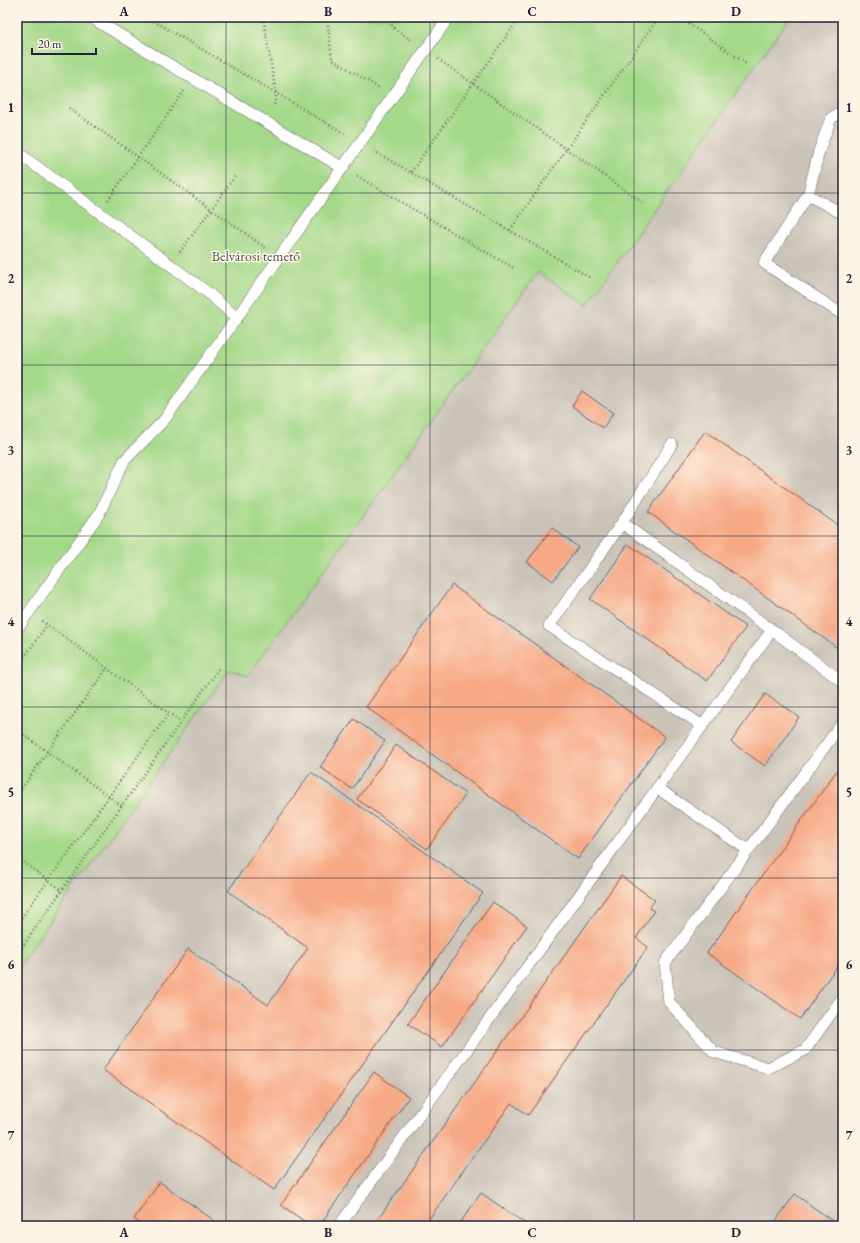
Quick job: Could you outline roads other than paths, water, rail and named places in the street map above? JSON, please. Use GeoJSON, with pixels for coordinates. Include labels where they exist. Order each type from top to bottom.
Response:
{"type":"FeatureCollection","features":[{"type":"Feature","properties":{"kind":"lane"},"geometry":{"type":"LineString","coordinates":[[90,17],[343,168]]}},
{"type":"Feature","properties":{"kind":"lane"},"geometry":{"type":"LineString","coordinates":[[17,629],[99,514],[124,461],[165,419],[449,17]]}},
{"type":"Feature","properties":{"kind":"lane"},"geometry":{"type":"LineString","coordinates":[[843,111],[831,118],[819,151],[808,195],[764,263],[843,314]]}},
{"type":"Feature","properties":{"kind":"lane"},"geometry":{"type":"LineString","coordinates":[[17,152],[207,292],[237,318]]}},
{"type":"Feature","properties":{"kind":"lane"},"geometry":{"type":"LineString","coordinates":[[808,195],[843,214]]}},
{"type":"Feature","properties":{"kind":"lane"},"geometry":{"type":"LineString","coordinates":[[672,444],[622,523],[549,626],[703,726]]}},
{"type":"Feature","properties":{"kind":"lane"},"geometry":{"type":"LineString","coordinates":[[622,523],[843,682]]}},
{"type":"Feature","properties":{"kind":"lane"},"geometry":{"type":"LineString","coordinates":[[339,1226],[772,630]]}},
{"type":"Feature","properties":{"kind":"lane"},"geometry":{"type":"LineString","coordinates":[[843,722],[664,963],[669,1002],[714,1052],[768,1068],[805,1050],[843,997]]}},
{"type":"Feature","properties":{"kind":"lane"},"geometry":{"type":"LineString","coordinates":[[657,788],[748,850]]}},
{"type":"Feature","properties":{"kind":"park label","name":"Belvárosi temető"},"geometry":{"type":"Point","coordinates":[256,256]}}]}
